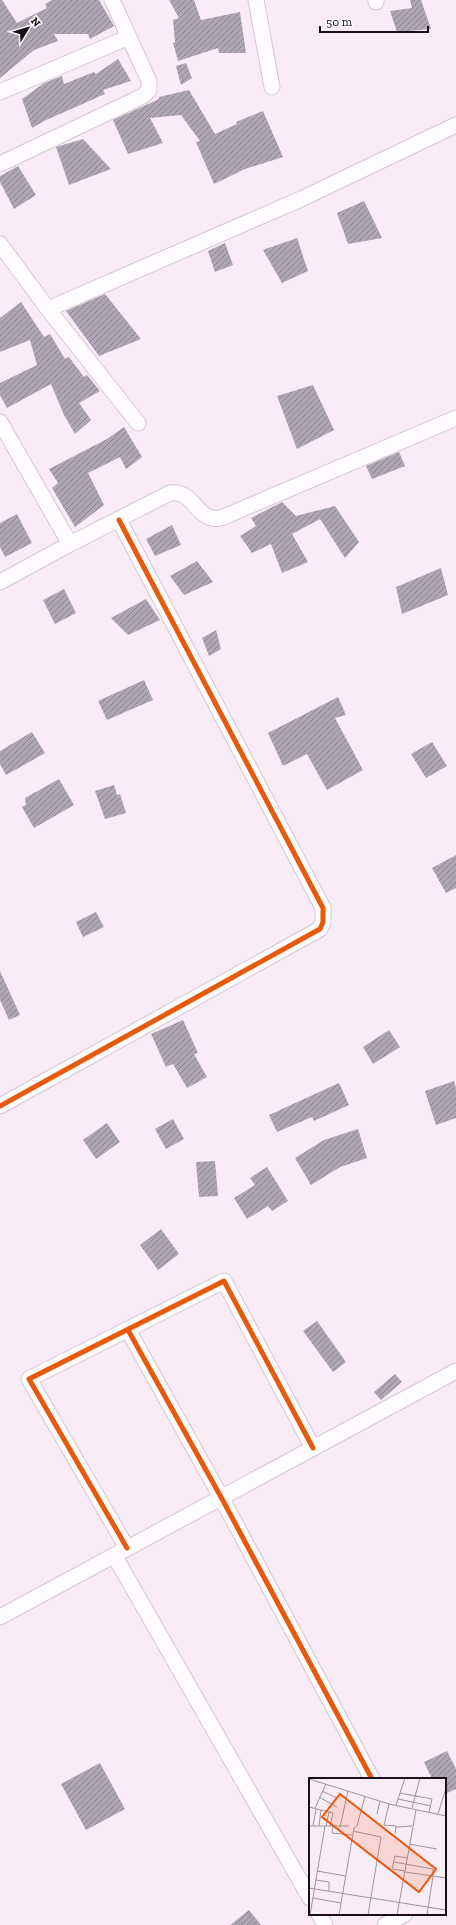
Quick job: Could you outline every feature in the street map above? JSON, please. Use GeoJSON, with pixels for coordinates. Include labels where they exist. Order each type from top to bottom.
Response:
{"type":"FeatureCollection","features":[{"type":"Feature","properties":{"kind":"street"},"geometry":{"type":"LineString","coordinates":[[0,164],[143,96],[149,90],[149,81],[112,0]]}},
{"type":"Feature","properties":{"kind":"street"},"geometry":{"type":"LineString","coordinates":[[256,0],[272,87]]}},
{"type":"Feature","properties":{"kind":"street"},"geometry":{"type":"LineString","coordinates":[[0,92],[129,37]]}},
{"type":"Feature","properties":{"kind":"street"},"geometry":{"type":"LineString","coordinates":[[48,309],[301,199],[456,125]]}},
{"type":"Feature","properties":{"kind":"street"},"geometry":{"type":"LineString","coordinates":[[0,244],[48,309],[138,423]]}},
{"type":"Feature","properties":{"kind":"street"},"geometry":{"type":"LineString","coordinates":[[0,582],[170,493],[177,492],[184,494],[207,518],[221,518],[456,418]]}},
{"type":"Feature","properties":{"kind":"street"},"geometry":{"type":"LineString","coordinates":[[0,422],[70,544]]}},
{"type":"Feature","properties":{"kind":"street"},"geometry":{"type":"LineString","coordinates":[[0,1106],[320,929],[323,922],[323,908],[119,520]]}},
{"type":"Feature","properties":{"kind":"street"},"geometry":{"type":"LineString","coordinates":[[309,1896],[120,1552],[29,1379],[224,1281],[313,1448]]}},
{"type":"Feature","properties":{"kind":"street"},"geometry":{"type":"LineString","coordinates":[[128,1330],[221,1497],[371,1778]]}},
{"type":"Feature","properties":{"kind":"street"},"geometry":{"type":"LineString","coordinates":[[0,1617],[456,1371]]}},
{"type":"Feature","properties":{"kind":"street"},"geometry":{"type":"LineString","coordinates":[[320,1915],[325,1925]]}},
{"type":"Feature","properties":{"kind":"street"},"geometry":{"type":"LineString","coordinates":[[385,1925],[403,1915]]}},
{"type":"Feature","properties":{"kind":"building"},"geometry":{"type":"Polygon","coordinates":[[[0,0],[2,0],[17,23],[47,8],[45,4],[52,0],[99,0],[114,26],[90,39],[88,34],[54,34],[58,41],[34,50],[0,78],[0,0]]]}},
{"type":"Feature","properties":{"kind":"building"},"geometry":{"type":"Polygon","coordinates":[[[169,0],[194,0],[201,20],[240,12],[246,53],[219,53],[218,48],[178,61],[173,43],[175,42],[173,20],[179,18],[169,0]]]}},
{"type":"Feature","properties":{"kind":"building"},"geometry":{"type":"Polygon","coordinates":[[[410,0],[421,0],[431,29],[397,32],[390,11],[412,8],[410,0]]]}},
{"type":"Feature","properties":{"kind":"building"},"geometry":{"type":"Polygon","coordinates":[[[118,59],[131,81],[103,90],[105,94],[44,121],[32,128],[22,99],[44,83],[62,76],[64,84],[94,72],[96,74],[118,59]]]}},
{"type":"Feature","properties":{"kind":"building"},"geometry":{"type":"Polygon","coordinates":[[[186,63],[192,78],[181,85],[176,66],[186,63]]]}},
{"type":"Feature","properties":{"kind":"building"},"geometry":{"type":"Polygon","coordinates":[[[189,90],[215,134],[237,124],[236,122],[263,111],[283,157],[245,169],[214,184],[196,142],[200,141],[181,115],[150,118],[163,143],[128,154],[113,120],[159,99],[159,97],[189,90]]]}},
{"type":"Feature","properties":{"kind":"building"},"geometry":{"type":"Polygon","coordinates":[[[83,139],[111,169],[69,185],[56,147],[83,139]]]}},
{"type":"Feature","properties":{"kind":"building"},"geometry":{"type":"Polygon","coordinates":[[[18,166],[36,195],[14,209],[0,182],[0,176],[18,166]]]}},
{"type":"Feature","properties":{"kind":"building"},"geometry":{"type":"Polygon","coordinates":[[[364,201],[382,238],[348,244],[337,213],[364,201]]]}},
{"type":"Feature","properties":{"kind":"building"},"geometry":{"type":"Polygon","coordinates":[[[297,238],[308,271],[282,283],[263,250],[297,238]]]}},
{"type":"Feature","properties":{"kind":"building"},"geometry":{"type":"Polygon","coordinates":[[[225,243],[233,265],[215,272],[208,251],[225,243]]]}},
{"type":"Feature","properties":{"kind":"building"},"geometry":{"type":"Polygon","coordinates":[[[105,294],[141,339],[99,356],[66,311],[105,294]]]}},
{"type":"Feature","properties":{"kind":"building"},"geometry":{"type":"Polygon","coordinates":[[[21,302],[44,337],[50,334],[65,359],[69,357],[84,377],[87,375],[100,391],[79,403],[91,420],[75,434],[64,415],[51,384],[7,408],[0,395],[0,383],[37,365],[30,340],[0,352],[0,318],[21,302]]]}},
{"type":"Feature","properties":{"kind":"building"},"geometry":{"type":"Polygon","coordinates":[[[313,385],[334,430],[297,449],[277,396],[313,385]]]}},
{"type":"Feature","properties":{"kind":"building"},"geometry":{"type":"Polygon","coordinates":[[[124,427],[142,457],[126,469],[120,457],[88,473],[104,505],[75,527],[52,488],[58,483],[49,469],[107,439],[124,427]]]}},
{"type":"Feature","properties":{"kind":"building"},"geometry":{"type":"Polygon","coordinates":[[[399,452],[405,466],[372,479],[366,466],[399,452]]]}},
{"type":"Feature","properties":{"kind":"building"},"geometry":{"type":"Polygon","coordinates":[[[282,502],[296,516],[335,506],[359,542],[345,558],[320,519],[292,534],[308,562],[282,573],[271,544],[252,553],[240,536],[256,526],[251,518],[282,502]]]}},
{"type":"Feature","properties":{"kind":"building"},"geometry":{"type":"Polygon","coordinates":[[[17,514],[32,543],[5,557],[0,547],[0,523],[17,514]]]}},
{"type":"Feature","properties":{"kind":"building"},"geometry":{"type":"Polygon","coordinates":[[[172,525],[181,545],[155,556],[146,539],[172,525]]]}},
{"type":"Feature","properties":{"kind":"building"},"geometry":{"type":"Polygon","coordinates":[[[197,561],[213,582],[184,595],[170,576],[197,561]]]}},
{"type":"Feature","properties":{"kind":"building"},"geometry":{"type":"Polygon","coordinates":[[[441,568],[448,595],[402,614],[396,587],[441,568]]]}},
{"type":"Feature","properties":{"kind":"building"},"geometry":{"type":"Polygon","coordinates":[[[64,589],[76,613],[55,624],[43,600],[64,589]]]}},
{"type":"Feature","properties":{"kind":"building"},"geometry":{"type":"Polygon","coordinates":[[[146,599],[160,620],[128,635],[111,618],[146,599]]]}},
{"type":"Feature","properties":{"kind":"building"},"geometry":{"type":"Polygon","coordinates":[[[216,630],[221,649],[209,656],[202,638],[216,630]]]}},
{"type":"Feature","properties":{"kind":"building"},"geometry":{"type":"Polygon","coordinates":[[[144,680],[153,700],[107,720],[98,701],[144,680]]]}},
{"type":"Feature","properties":{"kind":"building"},"geometry":{"type":"Polygon","coordinates":[[[338,697],[346,715],[335,718],[363,770],[327,790],[307,754],[283,766],[268,733],[338,697]]]}},
{"type":"Feature","properties":{"kind":"building"},"geometry":{"type":"Polygon","coordinates":[[[32,732],[45,753],[6,775],[0,764],[0,751],[32,732]]]}},
{"type":"Feature","properties":{"kind":"building"},"geometry":{"type":"Polygon","coordinates":[[[432,742],[447,766],[426,778],[411,754],[432,742]]]}},
{"type":"Feature","properties":{"kind":"building"},"geometry":{"type":"Polygon","coordinates":[[[59,779],[74,805],[34,828],[22,807],[26,805],[25,798],[59,779]]]}},
{"type":"Feature","properties":{"kind":"building"},"geometry":{"type":"Polygon","coordinates":[[[114,785],[117,795],[120,794],[126,813],[105,819],[95,791],[114,785]]]}},
{"type":"Feature","properties":{"kind":"building"},"geometry":{"type":"Polygon","coordinates":[[[456,855],[456,888],[446,893],[432,868],[456,855]]]}},
{"type":"Feature","properties":{"kind":"building"},"geometry":{"type":"Polygon","coordinates":[[[96,912],[104,927],[83,937],[76,922],[96,912]]]}},
{"type":"Feature","properties":{"kind":"building"},"geometry":{"type":"Polygon","coordinates":[[[0,971],[20,1015],[9,1020],[0,1000],[0,971]]]}},
{"type":"Feature","properties":{"kind":"building"},"geometry":{"type":"Polygon","coordinates":[[[183,1020],[198,1053],[194,1054],[207,1077],[187,1088],[173,1064],[166,1067],[151,1034],[183,1020]]]}},
{"type":"Feature","properties":{"kind":"building"},"geometry":{"type":"Polygon","coordinates":[[[389,1030],[400,1047],[373,1064],[363,1047],[389,1030]]]}},
{"type":"Feature","properties":{"kind":"building"},"geometry":{"type":"Polygon","coordinates":[[[454,1081],[456,1088],[456,1118],[436,1125],[425,1091],[454,1081]]]}},
{"type":"Feature","properties":{"kind":"building"},"geometry":{"type":"Polygon","coordinates":[[[339,1083],[349,1105],[314,1121],[312,1117],[277,1132],[269,1115],[339,1083]]]}},
{"type":"Feature","properties":{"kind":"building"},"geometry":{"type":"Polygon","coordinates":[[[173,1119],[184,1139],[166,1149],[155,1129],[173,1119]]]}},
{"type":"Feature","properties":{"kind":"building"},"geometry":{"type":"Polygon","coordinates":[[[107,1123],[120,1142],[96,1159],[83,1140],[107,1123]]]}},
{"type":"Feature","properties":{"kind":"building"},"geometry":{"type":"Polygon","coordinates":[[[358,1129],[367,1158],[340,1167],[311,1185],[295,1158],[324,1140],[358,1129]]]}},
{"type":"Feature","properties":{"kind":"building"},"geometry":{"type":"Polygon","coordinates":[[[215,1161],[218,1196],[199,1197],[196,1162],[215,1161]]]}},
{"type":"Feature","properties":{"kind":"building"},"geometry":{"type":"Polygon","coordinates":[[[267,1167],[288,1201],[272,1211],[268,1206],[247,1219],[234,1198],[255,1185],[250,1178],[267,1167]]]}},
{"type":"Feature","properties":{"kind":"building"},"geometry":{"type":"Polygon","coordinates":[[[161,1229],[179,1254],[158,1270],[140,1245],[161,1229]]]}},
{"type":"Feature","properties":{"kind":"building"},"geometry":{"type":"Polygon","coordinates":[[[317,1321],[346,1362],[333,1372],[303,1331],[317,1321]]]}},
{"type":"Feature","properties":{"kind":"building"},"geometry":{"type":"Polygon","coordinates":[[[395,1374],[402,1382],[381,1400],[374,1392],[395,1374]]]}},
{"type":"Feature","properties":{"kind":"building"},"geometry":{"type":"Polygon","coordinates":[[[447,1751],[456,1769],[456,1789],[446,1794],[446,1778],[432,1778],[424,1762],[447,1751]]]}},
{"type":"Feature","properties":{"kind":"building"},"geometry":{"type":"Polygon","coordinates":[[[100,1763],[125,1809],[86,1830],[61,1784],[100,1763]]]}},
{"type":"Feature","properties":{"kind":"building"},"geometry":{"type":"Polygon","coordinates":[[[249,1910],[261,1925],[230,1925],[249,1910]]]}},
{"type":"Feature","properties":{"kind":"cycle path"},"geometry":{"type":"LineString","coordinates":[[0,1106],[320,929],[323,922],[323,908],[119,520]]}},
{"type":"Feature","properties":{"kind":"cycle path"},"geometry":{"type":"LineString","coordinates":[[127,1548],[29,1379],[224,1281],[313,1448]]}},
{"type":"Feature","properties":{"kind":"cycle path"},"geometry":{"type":"LineString","coordinates":[[128,1330],[221,1497],[371,1778]]}}]}
